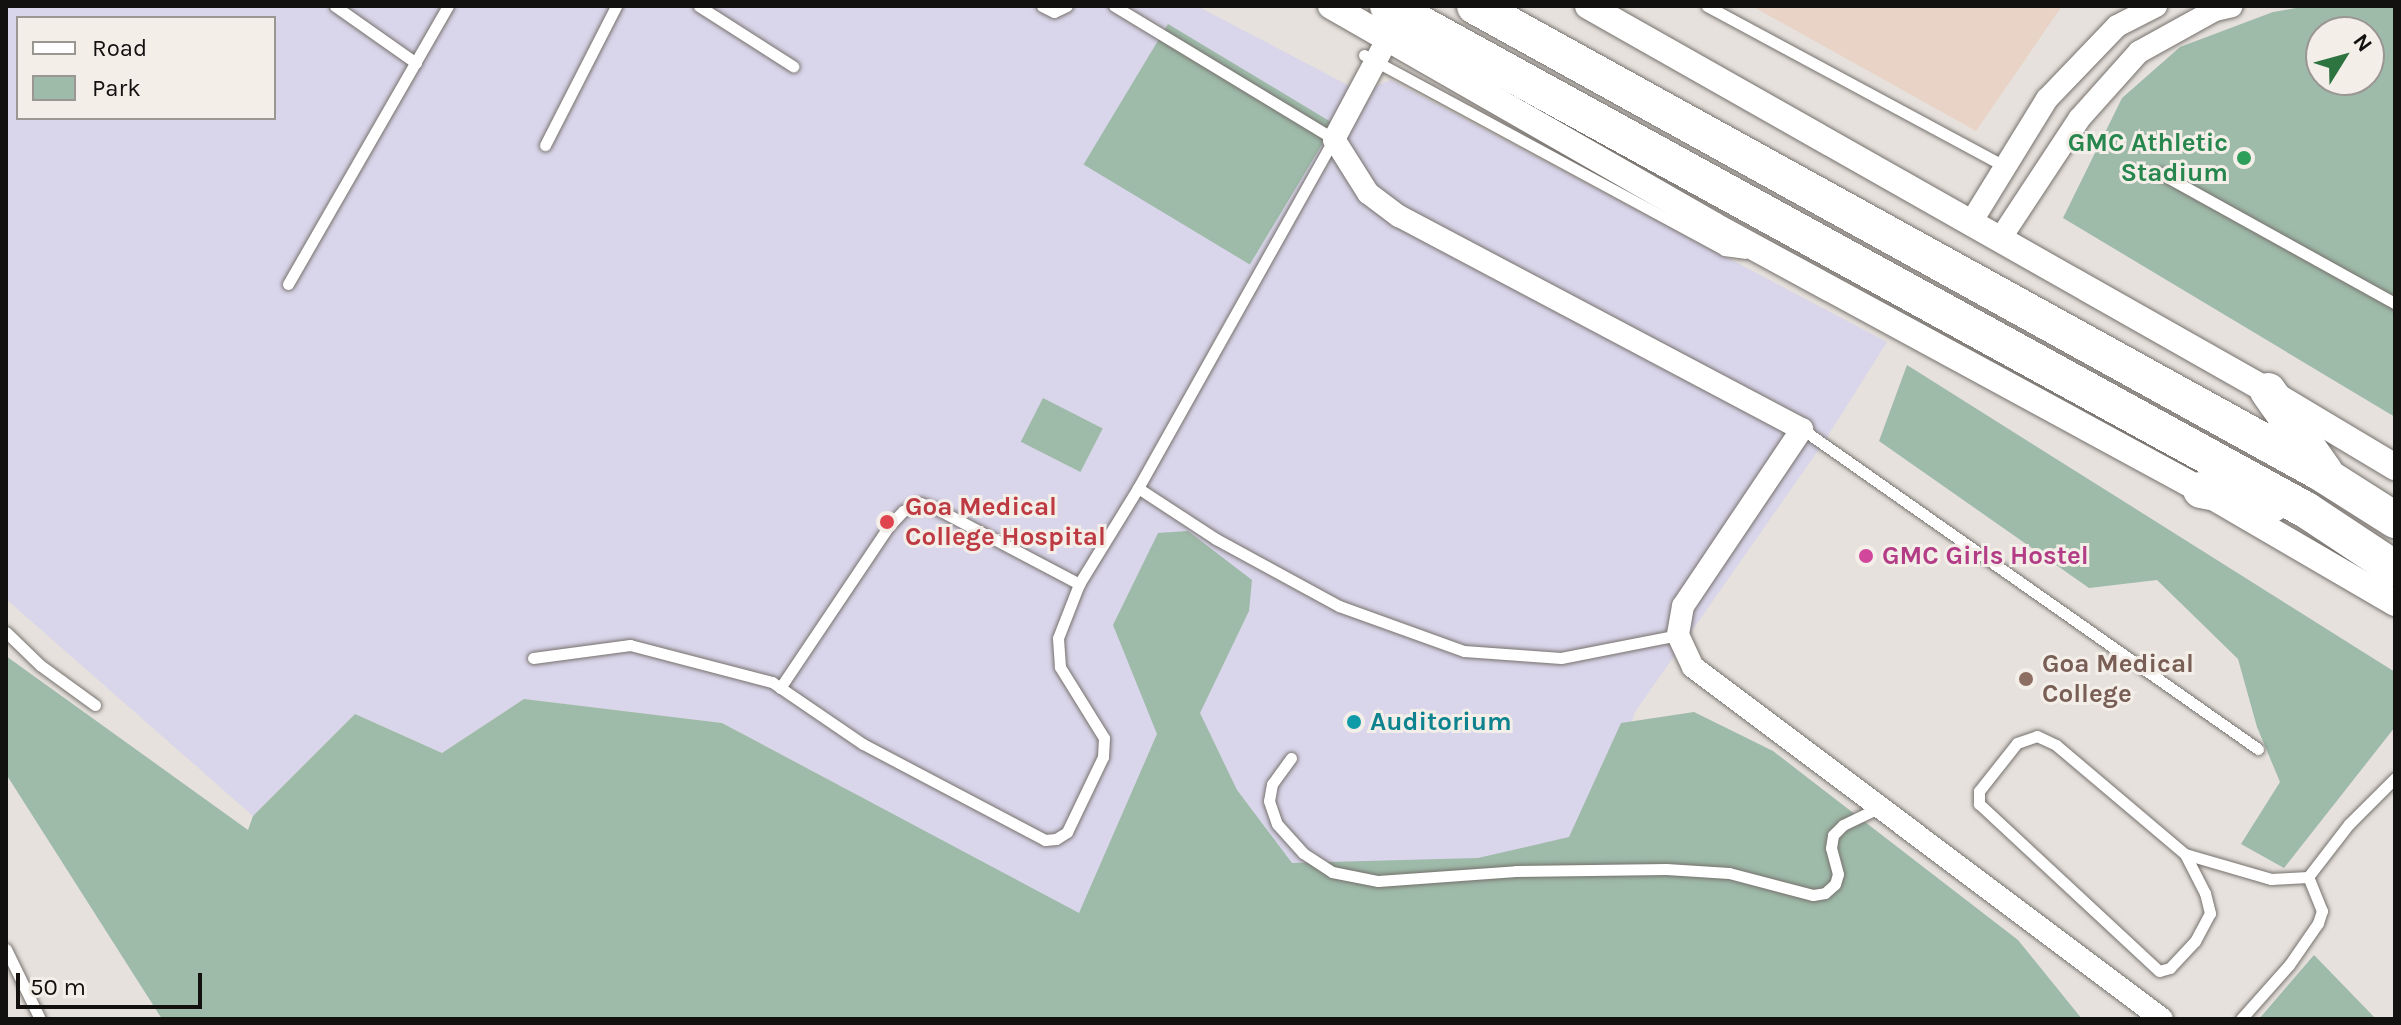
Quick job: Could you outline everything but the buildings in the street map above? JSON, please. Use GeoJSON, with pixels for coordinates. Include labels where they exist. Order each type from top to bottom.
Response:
{"type":"FeatureCollection","features":[{"type":"Feature","properties":{"kind":"highway"},"geometry":{"type":"LineString","coordinates":[[1475,6],[2329,479],[2395,520]]}},
{"type":"Feature","properties":{"kind":"highway"},"geometry":{"type":"LineString","coordinates":[[1379,40],[2306,510],[2395,569]]}},
{"type":"Feature","properties":{"kind":"highway"},"geometry":{"type":"LineString","coordinates":[[2268,391],[2329,479]]}},
{"type":"Feature","properties":{"kind":"highway"},"geometry":{"type":"LineString","coordinates":[[2201,490],[2306,510]]}},
{"type":"Feature","properties":{"kind":"street"},"geometry":{"type":"LineString","coordinates":[[1331,6],[1379,40],[2201,490],[2395,603]]}},
{"type":"Feature","properties":{"kind":"street"},"geometry":{"type":"LineString","coordinates":[[1588,6],[2268,391],[2395,467]]}},
{"type":"Feature","properties":{"kind":"street"},"geometry":{"type":"LineString","coordinates":[[1970,224],[2004,166],[2057,88],[2117,26],[2156,6]]}},
{"type":"Feature","properties":{"kind":"street"},"geometry":{"type":"LineString","coordinates":[[2000,239],[2079,119],[2139,52],[2215,10],[2232,6]]}},
{"type":"Feature","properties":{"kind":"street"},"geometry":{"type":"LineString","coordinates":[[1379,40],[1334,139],[1368,193],[1399,216],[1802,429],[1683,606],[1678,635],[1693,667],[2162,1019]]}},
{"type":"Feature","properties":{"kind":"lane"},"geometry":{"type":"LineString","coordinates":[[335,6],[416,63]]}},
{"type":"Feature","properties":{"kind":"lane"},"geometry":{"type":"LineString","coordinates":[[288,284],[448,6]]}},
{"type":"Feature","properties":{"kind":"lane"},"geometry":{"type":"LineString","coordinates":[[545,145],[616,6]]}},
{"type":"Feature","properties":{"kind":"lane"},"geometry":{"type":"LineString","coordinates":[[699,6],[793,66]]}},
{"type":"Feature","properties":{"kind":"lane"},"geometry":{"type":"LineString","coordinates":[[1042,6],[1054,12],[1067,6]]}},
{"type":"Feature","properties":{"kind":"lane"},"geometry":{"type":"LineString","coordinates":[[533,658],[630,645],[780,688],[863,744],[1045,840],[1056,839],[1067,832],[1103,757],[1104,738],[1097,721],[1060,667],[1058,638],[1079,584],[1138,488],[1334,139],[1114,6]]}},
{"type":"Feature","properties":{"kind":"lane"},"geometry":{"type":"LineString","coordinates":[[1707,6],[2004,166]]}},
{"type":"Feature","properties":{"kind":"lane"},"geometry":{"type":"LineString","coordinates":[[2160,173],[2395,303]]}},
{"type":"Feature","properties":{"kind":"lane"},"geometry":{"type":"LineString","coordinates":[[1802,429],[2258,749]]}},
{"type":"Feature","properties":{"kind":"lane"},"geometry":{"type":"LineString","coordinates":[[1138,488],[1216,539],[1339,606],[1464,651],[1561,658],[1678,635]]}},
{"type":"Feature","properties":{"kind":"lane"},"geometry":{"type":"LineString","coordinates":[[780,688],[888,527],[903,511],[920,503],[1079,584]]}},
{"type":"Feature","properties":{"kind":"lane"},"geometry":{"type":"LineString","coordinates":[[6,632],[40,665],[95,705]]}},
{"type":"Feature","properties":{"kind":"lane"},"geometry":{"type":"LineString","coordinates":[[2185,854],[2205,893],[2210,913],[2195,941],[2170,968],[2159,971],[1979,804],[1979,791],[2017,743],[2037,736],[2056,745],[2185,854],[2271,879],[2308,877],[2349,824],[2395,778]]}},
{"type":"Feature","properties":{"kind":"lane"},"geometry":{"type":"LineString","coordinates":[[1291,758],[1272,784],[1269,801],[1277,824],[1303,853],[1332,872],[1378,881],[1516,871],[1666,869],[1729,873],[1813,895],[1825,893],[1835,884],[1838,874],[1831,848],[1833,835],[1843,825],[1880,807]]}},
{"type":"Feature","properties":{"kind":"lane"},"geometry":{"type":"LineString","coordinates":[[2241,1019],[2289,965],[2318,923],[2322,911],[2308,877]]}},
{"type":"Feature","properties":{"kind":"lane"},"geometry":{"type":"LineString","coordinates":[[6,949],[40,1019]]}},
{"type":"Feature","properties":{"kind":"shaded area","name":"Goa Medical College Hospital"},"geometry":{"type":"Polygon","coordinates":[[[6,6],[1197,6],[1361,92],[1391,80],[1887,342],[1822,445],[1635,712],[1573,888],[1079,914],[722,723],[524,699],[442,753],[355,714],[253,816],[6,599],[6,6]]]}},
{"type":"Feature","properties":{"kind":"shaded area"},"geometry":{"type":"Polygon","coordinates":[[[1752,6],[2062,6],[1976,131],[1752,6]]]}},
{"type":"Feature","properties":{"kind":"green space","name":"GMC Athletic Stadium"},"geometry":{"type":"Polygon","coordinates":[[[2308,6],[2395,6],[2395,417],[2063,218],[2122,98],[2180,47],[2273,12],[2308,6]]]}},
{"type":"Feature","properties":{"kind":"green space"},"geometry":{"type":"Polygon","coordinates":[[[1168,24],[1334,124],[1250,264],[1084,165],[1168,24]]]}},
{"type":"Feature","properties":{"kind":"green space"},"geometry":{"type":"Polygon","coordinates":[[[1907,365],[2395,672],[2395,727],[2284,868],[2241,844],[2280,782],[2257,727],[2238,659],[2157,580],[2089,588],[1879,441],[1907,365]]]}},
{"type":"Feature","properties":{"kind":"green space"},"geometry":{"type":"Polygon","coordinates":[[[1043,398],[1103,428],[1080,472],[1021,442],[1043,398]]]}},
{"type":"Feature","properties":{"kind":"green space"},"geometry":{"type":"Polygon","coordinates":[[[1188,531],[1252,580],[1249,611],[1200,713],[1237,790],[1292,863],[1478,858],[1569,837],[1621,723],[1694,712],[1773,751],[2018,940],[2082,1019],[162,1019],[6,774],[6,656],[248,830],[253,816],[355,714],[442,753],[524,699],[722,723],[1079,913],[1157,734],[1113,625],[1158,533],[1188,531]]]}},
{"type":"Feature","properties":{"kind":"green space"},"geometry":{"type":"Polygon","coordinates":[[[2314,955],[2376,1019],[2259,1019],[2314,955]]]}},
{"type":"Feature","properties":{"kind":"place","name":"GMC Athletic Stadium"},"geometry":{"type":"Point","coordinates":[2244,158]}},
{"type":"Feature","properties":{"kind":"place","name":"Goa Medical College Hospital"},"geometry":{"type":"Point","coordinates":[887,522]}},
{"type":"Feature","properties":{"kind":"place","name":"GMC Girls Hostel"},"geometry":{"type":"Point","coordinates":[1866,556]}},
{"type":"Feature","properties":{"kind":"place","name":"Goa Medical College"},"geometry":{"type":"Point","coordinates":[2026,679]}},
{"type":"Feature","properties":{"kind":"place","name":"Auditorium"},"geometry":{"type":"Point","coordinates":[1354,722]}}]}
